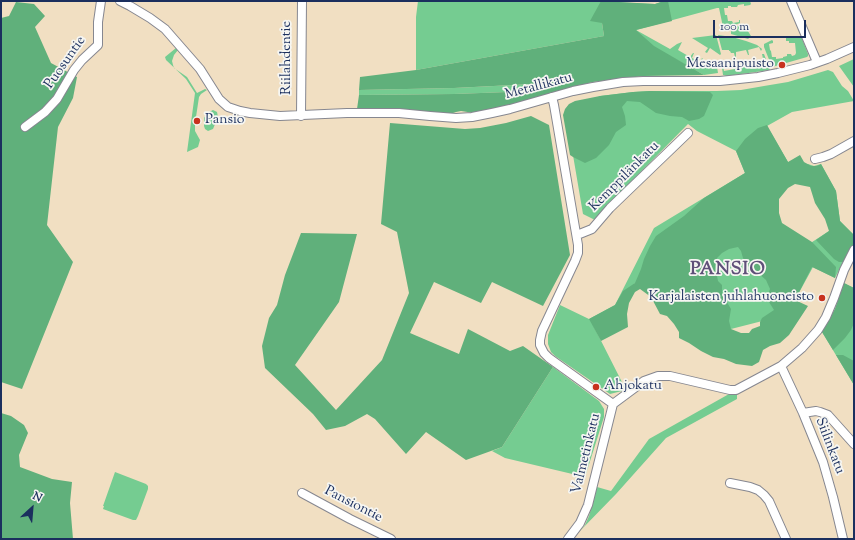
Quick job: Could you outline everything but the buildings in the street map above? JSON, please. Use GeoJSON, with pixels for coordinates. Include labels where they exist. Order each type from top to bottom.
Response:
{"type":"FeatureCollection","features":[{"type":"Feature","properties":{"kind":"street","name":"Puosuntie"},"geometry":{"type":"LineString","coordinates":[[25,127],[53,104],[74,70],[98,45],[98,22],[101,1]]}},
{"type":"Feature","properties":{"kind":"street","name":"Metallikatu"},"geometry":{"type":"LineString","coordinates":[[120,1],[165,29],[200,69],[219,99],[228,107],[256,114],[280,116],[347,113],[399,113],[456,118],[472,117],[510,109],[593,87],[623,82],[720,81],[752,78],[778,73],[828,59],[854,47]]}},
{"type":"Feature","properties":{"kind":"street","name":"Riilahdentie"},"geometry":{"type":"LineString","coordinates":[[301,116],[302,1]]}},
{"type":"Feature","properties":{"kind":"street"},"geometry":{"type":"LineString","coordinates":[[791,1],[817,62]]}},
{"type":"Feature","properties":{"kind":"street"},"geometry":{"type":"LineString","coordinates":[[552,97],[577,235],[578,253],[542,331],[540,345],[544,353],[549,358],[613,404]]}},
{"type":"Feature","properties":{"kind":"street","name":"Kemppilänkatu"},"geometry":{"type":"LineString","coordinates":[[577,235],[592,229],[610,208],[688,134]]}},
{"type":"Feature","properties":{"kind":"street"},"geometry":{"type":"LineString","coordinates":[[815,158],[831,154],[854,141]]}},
{"type":"Feature","properties":{"kind":"street","name":"Valmetinkatu"},"geometry":{"type":"LineString","coordinates":[[568,539],[580,523],[588,505],[613,404],[644,381],[658,376],[670,376],[730,390],[736,390],[781,366],[802,348],[818,330],[834,298],[844,270],[854,250]]}},
{"type":"Feature","properties":{"kind":"street","name":"Siilinkatu"},"geometry":{"type":"LineString","coordinates":[[781,366],[803,413],[825,469],[843,539]]}},
{"type":"Feature","properties":{"kind":"street"},"geometry":{"type":"LineString","coordinates":[[803,413],[816,411],[824,413],[854,444]]}},
{"type":"Feature","properties":{"kind":"street"},"geometry":{"type":"LineString","coordinates":[[730,483],[750,487],[758,490],[764,495],[769,501],[786,539]]}},
{"type":"Feature","properties":{"kind":"street","name":"Pansiontie"},"geometry":{"type":"LineString","coordinates":[[302,493],[391,539]]}},
{"type":"Feature","properties":{"kind":"green space"},"geometry":{"type":"Polygon","coordinates":[[[418,1],[608,1],[655,4],[664,1],[750,1],[751,4],[744,6],[744,4],[738,5],[737,7],[728,6],[728,8],[724,8],[728,21],[732,21],[733,23],[739,22],[740,20],[740,23],[727,28],[723,27],[719,8],[717,8],[636,30],[670,49],[682,42],[678,50],[690,57],[694,53],[692,58],[700,62],[702,58],[701,63],[713,69],[715,66],[717,67],[718,73],[704,75],[594,14],[602,23],[604,36],[416,70],[416,17],[418,1]]]}},
{"type":"Feature","properties":{"kind":"green space"},"geometry":{"type":"Polygon","coordinates":[[[601,1],[655,4],[668,1],[672,21],[636,30],[654,46],[704,75],[644,76],[593,82],[522,102],[474,113],[461,111],[450,114],[397,109],[357,109],[359,95],[534,91],[533,84],[454,88],[359,90],[360,77],[416,70],[604,36],[602,23],[590,21],[601,1]]]}},
{"type":"Feature","properties":{"kind":"green space"},"geometry":{"type":"Polygon","coordinates":[[[16,2],[34,4],[45,16],[35,27],[51,63],[77,77],[73,98],[58,127],[47,225],[73,262],[22,389],[1,382],[1,18],[9,16],[16,2]]]}},
{"type":"Feature","properties":{"kind":"green space"},"geometry":{"type":"Polygon","coordinates":[[[742,24],[751,36],[748,39],[731,34],[731,29],[742,24]]]}},
{"type":"Feature","properties":{"kind":"green space"},"geometry":{"type":"Polygon","coordinates":[[[716,35],[720,55],[710,48],[707,53],[705,52],[708,48],[692,38],[716,35]]]}},
{"type":"Feature","properties":{"kind":"green space"},"geometry":{"type":"Polygon","coordinates":[[[718,35],[746,41],[757,45],[762,49],[761,51],[759,47],[748,50],[749,55],[746,50],[736,52],[735,57],[734,53],[731,53],[729,50],[722,50],[718,35]]]}},
{"type":"Feature","properties":{"kind":"green space"},"geometry":{"type":"Polygon","coordinates":[[[786,36],[801,36],[808,56],[772,67],[764,44],[772,40],[773,41],[773,43],[769,44],[770,50],[772,57],[776,57],[776,59],[783,58],[787,56],[787,54],[791,54],[792,56],[795,55],[795,43],[789,43],[789,41],[786,41],[786,36]]]}},
{"type":"Feature","properties":{"kind":"green space"},"geometry":{"type":"Polygon","coordinates":[[[176,48],[178,50],[172,61],[174,67],[166,60],[165,57],[176,48]]]}},
{"type":"Feature","properties":{"kind":"green space"},"geometry":{"type":"Polygon","coordinates":[[[762,54],[764,54],[770,70],[727,76],[723,75],[723,66],[724,71],[735,69],[734,64],[736,64],[737,68],[748,66],[747,61],[749,61],[750,66],[764,63],[762,54]]]}},
{"type":"Feature","properties":{"kind":"green space"},"geometry":{"type":"Polygon","coordinates":[[[854,59],[854,87],[839,66],[854,59]]]}},
{"type":"Feature","properties":{"kind":"green space"},"geometry":{"type":"Polygon","coordinates":[[[176,69],[187,77],[197,93],[205,89],[207,90],[199,97],[196,117],[194,119],[195,131],[200,140],[198,147],[187,152],[195,93],[186,79],[176,69]]]}},
{"type":"Feature","properties":{"kind":"green space"},"geometry":{"type":"Polygon","coordinates":[[[828,70],[833,72],[854,101],[792,112],[767,126],[788,162],[814,166],[821,164],[836,191],[840,221],[854,235],[854,243],[835,278],[813,267],[795,300],[778,317],[731,329],[635,283],[621,311],[593,325],[626,390],[610,394],[555,356],[551,352],[548,344],[548,335],[560,305],[589,319],[615,305],[654,228],[745,173],[736,151],[697,131],[688,124],[595,220],[583,214],[566,114],[600,96],[650,91],[741,90],[788,82],[828,70]],[[794,177],[764,208],[803,248],[832,229],[810,182],[794,177]]]}},
{"type":"Feature","properties":{"kind":"green space"},"geometry":{"type":"Polygon","coordinates":[[[534,84],[534,91],[359,95],[359,90],[454,88],[534,84]]]}},
{"type":"Feature","properties":{"kind":"green space"},"geometry":{"type":"Polygon","coordinates":[[[650,91],[710,92],[713,95],[704,116],[699,119],[689,121],[682,117],[656,113],[640,102],[627,101],[622,107],[626,125],[616,132],[609,145],[596,158],[585,163],[570,155],[563,115],[569,104],[575,101],[600,96],[650,91]]]}},
{"type":"Feature","properties":{"kind":"green space"},"geometry":{"type":"Polygon","coordinates":[[[213,110],[217,112],[218,117],[213,129],[208,131],[204,126],[204,118],[207,113],[213,110]]]}},
{"type":"Feature","properties":{"kind":"green space"},"geometry":{"type":"Polygon","coordinates":[[[531,116],[549,125],[570,255],[543,306],[492,282],[481,303],[434,282],[410,333],[459,354],[468,329],[510,351],[523,346],[553,367],[502,447],[466,460],[426,432],[406,454],[375,419],[367,414],[345,426],[326,430],[313,414],[265,368],[262,346],[269,318],[277,305],[285,275],[301,233],[357,234],[339,302],[295,365],[336,410],[382,360],[409,293],[397,232],[381,224],[390,123],[465,129],[506,123],[531,116]]]}},
{"type":"Feature","properties":{"kind":"green space"},"geometry":{"type":"Polygon","coordinates":[[[767,125],[788,162],[800,155],[804,162],[811,166],[821,164],[836,191],[840,221],[854,235],[854,243],[843,262],[839,262],[834,259],[816,240],[829,231],[825,219],[815,203],[810,187],[795,184],[788,188],[779,199],[779,213],[782,223],[812,242],[836,267],[835,278],[812,267],[795,300],[808,306],[789,335],[780,343],[763,350],[759,362],[752,366],[736,364],[724,359],[713,357],[679,338],[679,332],[674,324],[667,316],[660,314],[651,297],[640,289],[635,292],[629,303],[627,314],[628,327],[601,341],[589,319],[615,305],[623,291],[635,283],[644,259],[656,236],[684,216],[704,198],[745,173],[736,151],[745,139],[758,128],[767,125]],[[738,247],[729,249],[722,253],[717,258],[715,266],[718,281],[722,285],[722,294],[731,309],[729,321],[731,329],[741,333],[749,333],[752,329],[760,326],[762,318],[774,310],[767,297],[770,289],[766,280],[747,265],[738,247]]]}},
{"type":"Feature","properties":{"kind":"green space"},"geometry":{"type":"Polygon","coordinates":[[[844,283],[854,288],[854,385],[822,332],[835,309],[844,283]]]}},
{"type":"Feature","properties":{"kind":"green space"},"geometry":{"type":"Polygon","coordinates":[[[844,283],[854,288],[854,323],[845,338],[833,350],[822,332],[835,309],[844,283]]]}},
{"type":"Feature","properties":{"kind":"green space"},"geometry":{"type":"Polygon","coordinates":[[[836,355],[843,355],[854,361],[854,385],[836,355]]]}},
{"type":"Feature","properties":{"kind":"green space"},"geometry":{"type":"Polygon","coordinates":[[[553,367],[599,401],[604,409],[604,417],[585,477],[505,458],[492,451],[502,447],[553,367]]]}},
{"type":"Feature","properties":{"kind":"green space"},"geometry":{"type":"Polygon","coordinates":[[[737,393],[737,399],[666,438],[616,494],[579,532],[585,525],[589,516],[597,487],[611,491],[649,439],[729,394],[737,393]]]}},
{"type":"Feature","properties":{"kind":"green space"},"geometry":{"type":"Polygon","coordinates":[[[1,413],[11,416],[24,425],[28,433],[19,455],[20,467],[52,479],[72,482],[70,503],[73,539],[1,539],[1,413]]]}},
{"type":"Feature","properties":{"kind":"green space"},"geometry":{"type":"Polygon","coordinates":[[[115,472],[148,486],[136,520],[103,509],[115,472]]]}},
{"type":"Feature","properties":{"kind":"place","name":"Mesaanipuisto"},"geometry":{"type":"Point","coordinates":[782,65]}},
{"type":"Feature","properties":{"kind":"place","name":"Pansio"},"geometry":{"type":"Point","coordinates":[197,121]}},
{"type":"Feature","properties":{"kind":"place","name":"Karjalaisten juhlahuoneisto"},"geometry":{"type":"Point","coordinates":[822,298]}},
{"type":"Feature","properties":{"kind":"place","name":"Ahjokatu"},"geometry":{"type":"Point","coordinates":[596,387]}},
{"type":"Feature","properties":{"kind":"district","name":"PANSIO"},"geometry":{"type":"Point","coordinates":[728,271]}}]}
